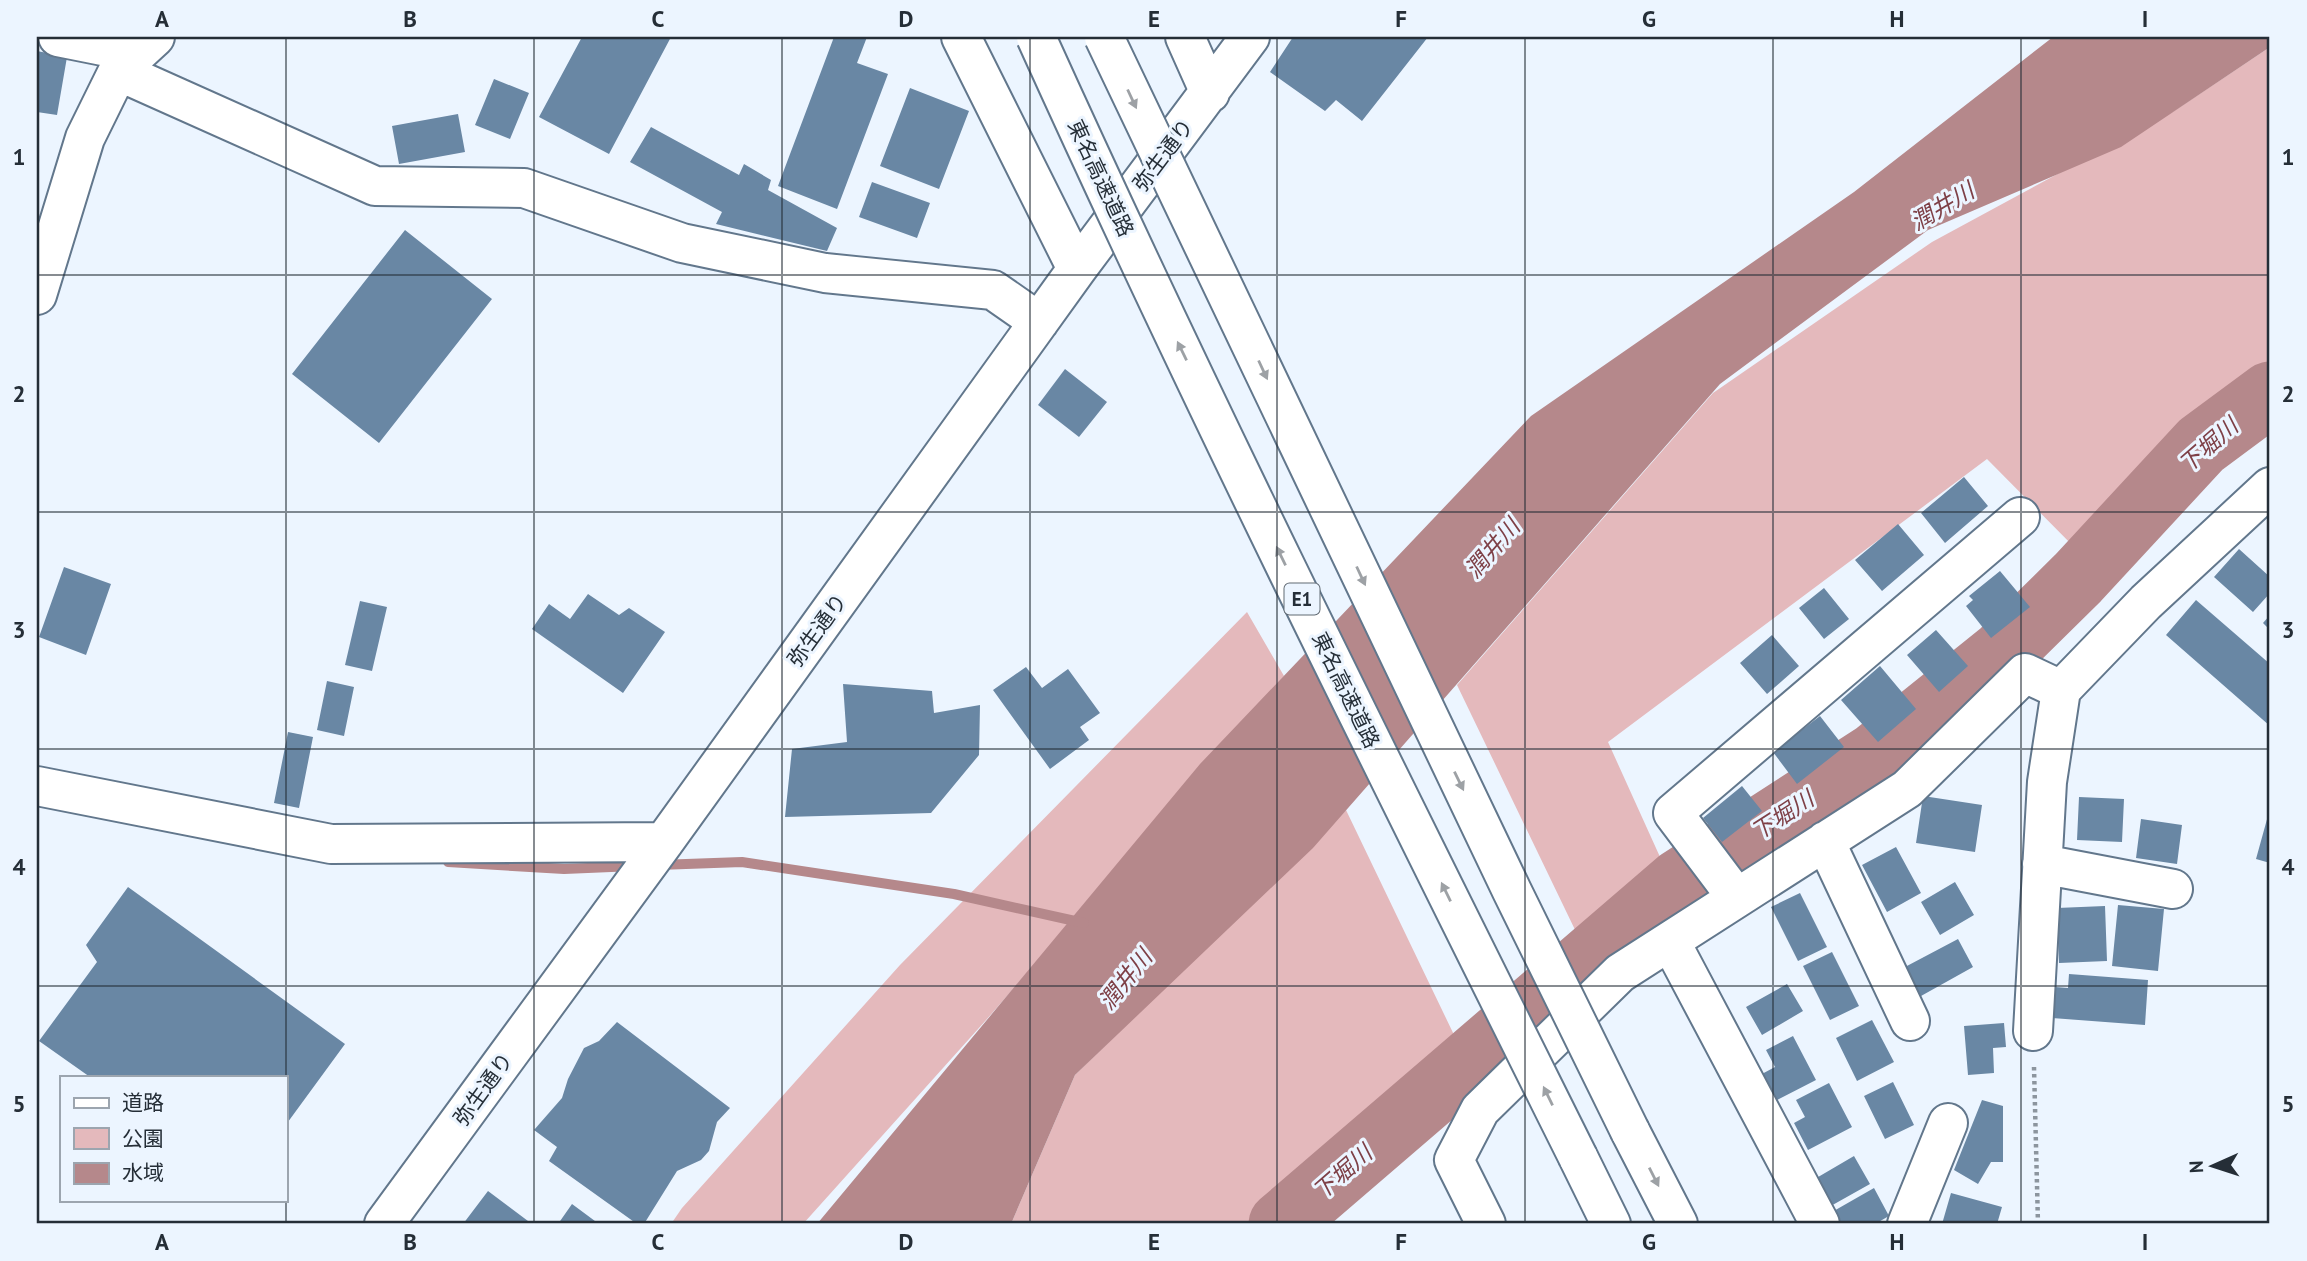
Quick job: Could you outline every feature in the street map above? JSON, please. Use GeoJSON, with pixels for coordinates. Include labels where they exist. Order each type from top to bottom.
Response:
{"type":"FeatureCollection","features":[{"type":"Feature","properties":{"kind":"main road"},"geometry":{"type":"LineString","coordinates":[[58,37],[137,54],[375,186],[524,188],[682,243],[825,273],[993,290],[1040,322]]}},
{"type":"Feature","properties":{"kind":"main road"},"geometry":{"type":"LineString","coordinates":[[961,37],[1077,269]]}},
{"type":"Feature","properties":{"kind":"main road","name":"東名高速道路"},"geometry":{"type":"LineString","coordinates":[[1036,37],[1105,190],[1254,501],[1611,1224]]}},
{"type":"Feature","properties":{"kind":"main road"},"geometry":{"type":"LineString","coordinates":[[1104,37],[1493,853],[1678,1224]]}},
{"type":"Feature","properties":{"kind":"main road"},"geometry":{"type":"LineString","coordinates":[[1185,37],[1210,93]]}},
{"type":"Feature","properties":{"kind":"main road","name":"弥生通り"},"geometry":{"type":"LineString","coordinates":[[384,1224],[664,842],[1077,269],[1250,37]]}},
{"type":"Feature","properties":{"kind":"main road"},"geometry":{"type":"LineString","coordinates":[[37,295],[85,138],[137,54]]}},
{"type":"Feature","properties":{"kind":"main road"},"geometry":{"type":"LineString","coordinates":[[2033,1031],[2047,782],[2061,690],[2146,602],[2270,487]]}},
{"type":"Feature","properties":{"kind":"main road"},"geometry":{"type":"LineString","coordinates":[[1732,892],[1673,813],[2020,517]]}},
{"type":"Feature","properties":{"kind":"main road"},"geometry":{"type":"LineString","coordinates":[[1486,1224],[1454,1160],[1480,1110],[1620,973],[1670,941],[1732,892],[1825,841],[1907,789],[2025,673],[2061,690]]}},
{"type":"Feature","properties":{"kind":"main road"},"geometry":{"type":"LineString","coordinates":[[37,786],[331,844],[664,842]]}},
{"type":"Feature","properties":{"kind":"main road"},"geometry":{"type":"LineString","coordinates":[[1825,841],[1910,1021]]}},
{"type":"Feature","properties":{"kind":"main road"},"geometry":{"type":"LineString","coordinates":[[2042,864],[2173,889]]}},
{"type":"Feature","properties":{"kind":"main road"},"geometry":{"type":"LineString","coordinates":[[1670,941],[1820,1224]]}},
{"type":"Feature","properties":{"kind":"main road"},"geometry":{"type":"LineString","coordinates":[[1907,1224],[1948,1123]]}},
{"type":"Feature","properties":{"kind":"path"},"geometry":{"type":"LineString","coordinates":[[2033,1031],[2038,1224]]}},
{"type":"Feature","properties":{"kind":"green space"},"geometry":{"type":"Polygon","coordinates":[[[2270,47],[2270,373],[2203,418],[2083,556],[1987,459],[1608,742],[1665,868],[1578,936],[1457,685],[1713,393],[1932,242],[2174,111],[2270,47]]]}},
{"type":"Feature","properties":{"kind":"green space"},"geometry":{"type":"Polygon","coordinates":[[[1247,612],[1284,676],[987,1019],[803,1224],[671,1224],[682,1208],[900,965],[1247,612]]]}},
{"type":"Feature","properties":{"kind":"green space"},"geometry":{"type":"Polygon","coordinates":[[[1346,810],[1468,1064],[1261,1224],[1011,1224],[1075,1075],[1346,810]]]}},
{"type":"Feature","properties":{"kind":"water","name":"潤井川"},"geometry":{"type":"Polygon","coordinates":[[[2053,37],[2270,37],[2270,47],[2121,147],[1928,230],[1720,384],[1313,848],[1075,1075],[1011,1224],[817,1224],[1200,764],[1531,416],[1854,192],[2053,37]]]}},
{"type":"Feature","properties":{"kind":"building"},"geometry":{"type":"Polygon","coordinates":[[[582,37],[671,37],[609,154],[539,117],[582,37]]]}},
{"type":"Feature","properties":{"kind":"building"},"geometry":{"type":"Polygon","coordinates":[[[834,37],[867,37],[857,63],[888,74],[837,209],[778,186],[834,37]]]}},
{"type":"Feature","properties":{"kind":"building"},"geometry":{"type":"Polygon","coordinates":[[[1293,37],[1428,37],[1362,121],[1336,100],[1325,111],[1270,72],[1293,37]]]}},
{"type":"Feature","properties":{"kind":"building"},"geometry":{"type":"Polygon","coordinates":[[[37,51],[67,57],[57,115],[37,112],[37,51]]]}},
{"type":"Feature","properties":{"kind":"building"},"geometry":{"type":"Polygon","coordinates":[[[494,79],[529,93],[510,139],[475,125],[494,79]]]}},
{"type":"Feature","properties":{"kind":"building"},"geometry":{"type":"Polygon","coordinates":[[[910,88],[969,111],[939,189],[880,166],[910,88]]]}},
{"type":"Feature","properties":{"kind":"building"},"geometry":{"type":"Polygon","coordinates":[[[458,114],[465,152],[399,164],[392,126],[458,114]]]}},
{"type":"Feature","properties":{"kind":"building"},"geometry":{"type":"Polygon","coordinates":[[[651,127],[739,175],[744,164],[771,180],[768,190],[837,228],[827,251],[716,224],[722,212],[630,162],[651,127]]]}},
{"type":"Feature","properties":{"kind":"building"},"geometry":{"type":"Polygon","coordinates":[[[872,182],[930,203],[917,238],[859,217],[872,182]]]}},
{"type":"Feature","properties":{"kind":"building"},"geometry":{"type":"Polygon","coordinates":[[[405,230],[492,299],[379,443],[292,374],[405,230]]]}},
{"type":"Feature","properties":{"kind":"building"},"geometry":{"type":"Polygon","coordinates":[[[1065,369],[1107,402],[1079,437],[1038,405],[1065,369]]]}},
{"type":"Feature","properties":{"kind":"building"},"geometry":{"type":"Polygon","coordinates":[[[1964,477],[1988,506],[1945,543],[1921,513],[1964,477]]]}},
{"type":"Feature","properties":{"kind":"building"},"geometry":{"type":"Polygon","coordinates":[[[1898,524],[1924,555],[1882,591],[1855,560],[1898,524]]]}},
{"type":"Feature","properties":{"kind":"building"},"geometry":{"type":"Polygon","coordinates":[[[2239,549],[2270,577],[2270,593],[2253,612],[2214,577],[2239,549]]]}},
{"type":"Feature","properties":{"kind":"building"},"geometry":{"type":"Polygon","coordinates":[[[64,567],[111,584],[86,655],[39,637],[64,567]]]}},
{"type":"Feature","properties":{"kind":"building"},"geometry":{"type":"Polygon","coordinates":[[[2000,571],[2030,607],[1991,638],[1966,606],[1973,600],[1969,596],[2000,571]]]}},
{"type":"Feature","properties":{"kind":"building"},"geometry":{"type":"Polygon","coordinates":[[[1824,588],[1849,619],[1824,639],[1799,608],[1824,588]]]}},
{"type":"Feature","properties":{"kind":"building"},"geometry":{"type":"Polygon","coordinates":[[[588,594],[619,615],[629,608],[665,632],[623,693],[532,629],[549,604],[570,619],[588,594]]]}},
{"type":"Feature","properties":{"kind":"building"},"geometry":{"type":"Polygon","coordinates":[[[2196,600],[2270,664],[2270,726],[2166,635],[2196,600]]]}},
{"type":"Feature","properties":{"kind":"building"},"geometry":{"type":"Polygon","coordinates":[[[360,601],[387,607],[372,671],[345,665],[360,601]]]}},
{"type":"Feature","properties":{"kind":"building"},"geometry":{"type":"Polygon","coordinates":[[[2270,615],[2270,630],[2263,623],[2270,615]]]}},
{"type":"Feature","properties":{"kind":"building"},"geometry":{"type":"Polygon","coordinates":[[[1936,630],[1968,666],[1939,692],[1907,655],[1936,630]]]}},
{"type":"Feature","properties":{"kind":"building"},"geometry":{"type":"Polygon","coordinates":[[[1772,635],[1799,666],[1767,694],[1740,663],[1772,635]]]}},
{"type":"Feature","properties":{"kind":"building"},"geometry":{"type":"Polygon","coordinates":[[[1880,666],[1916,709],[1878,742],[1841,700],[1880,666]]]}},
{"type":"Feature","properties":{"kind":"building"},"geometry":{"type":"Polygon","coordinates":[[[1026,667],[1042,688],[1068,669],[1100,713],[1080,727],[1089,740],[1050,769],[993,690],[1026,667]]]}},
{"type":"Feature","properties":{"kind":"building"},"geometry":{"type":"Polygon","coordinates":[[[327,681],[354,687],[344,736],[317,730],[327,681]]]}},
{"type":"Feature","properties":{"kind":"building"},"geometry":{"type":"Polygon","coordinates":[[[843,684],[932,691],[934,713],[980,705],[979,755],[931,813],[785,817],[792,749],[847,742],[843,684]]]}},
{"type":"Feature","properties":{"kind":"building"},"geometry":{"type":"Polygon","coordinates":[[[1820,716],[1844,747],[1797,784],[1773,752],[1820,716]]]}},
{"type":"Feature","properties":{"kind":"building"},"geometry":{"type":"Polygon","coordinates":[[[288,732],[313,737],[299,808],[274,803],[288,732]]]}},
{"type":"Feature","properties":{"kind":"building"},"geometry":{"type":"Polygon","coordinates":[[[1742,786],[1762,811],[1722,842],[1703,818],[1742,786]]]}},
{"type":"Feature","properties":{"kind":"building"},"geometry":{"type":"Polygon","coordinates":[[[1923,796],[1982,805],[1975,852],[1916,843],[1923,796]]]}},
{"type":"Feature","properties":{"kind":"building"},"geometry":{"type":"Polygon","coordinates":[[[2079,797],[2124,799],[2122,842],[2077,840],[2079,797]]]}},
{"type":"Feature","properties":{"kind":"building"},"geometry":{"type":"Polygon","coordinates":[[[2270,812],[2270,863],[2256,859],[2270,812]]]}},
{"type":"Feature","properties":{"kind":"building"},"geometry":{"type":"Polygon","coordinates":[[[2141,819],[2182,825],[2177,864],[2136,858],[2141,819]]]}},
{"type":"Feature","properties":{"kind":"building"},"geometry":{"type":"Polygon","coordinates":[[[1896,847],[1921,893],[1887,912],[1862,865],[1896,847]]]}},
{"type":"Feature","properties":{"kind":"building"},"geometry":{"type":"Polygon","coordinates":[[[1955,882],[1974,915],[1940,935],[1921,902],[1955,882]]]}},
{"type":"Feature","properties":{"kind":"building"},"geometry":{"type":"Polygon","coordinates":[[[128,887],[345,1044],[287,1123],[287,1076],[89,1076],[39,1041],[97,962],[86,945],[128,887]]]}},
{"type":"Feature","properties":{"kind":"building"},"geometry":{"type":"Polygon","coordinates":[[[1800,893],[1827,947],[1798,961],[1771,907],[1800,893]]]}},
{"type":"Feature","properties":{"kind":"building"},"geometry":{"type":"Polygon","coordinates":[[[2118,905],[2164,909],[2158,971],[2112,966],[2118,905]]]}},
{"type":"Feature","properties":{"kind":"building"},"geometry":{"type":"Polygon","coordinates":[[[2105,906],[2107,961],[2059,963],[2057,908],[2105,906]]]}},
{"type":"Feature","properties":{"kind":"building"},"geometry":{"type":"Polygon","coordinates":[[[1958,939],[1973,967],[1921,996],[1905,967],[1958,939]]]}},
{"type":"Feature","properties":{"kind":"building"},"geometry":{"type":"Polygon","coordinates":[[[1832,952],[1859,1006],[1830,1020],[1803,966],[1832,952]]]}},
{"type":"Feature","properties":{"kind":"building"},"geometry":{"type":"Polygon","coordinates":[[[2069,974],[2148,980],[2145,1025],[2052,1018],[2055,987],[2068,988],[2069,974]]]}},
{"type":"Feature","properties":{"kind":"building"},"geometry":{"type":"Polygon","coordinates":[[[1787,984],[1803,1011],[1762,1035],[1746,1007],[1787,984]]]}},
{"type":"Feature","properties":{"kind":"building"},"geometry":{"type":"Polygon","coordinates":[[[1872,1020],[1894,1062],[1857,1081],[1836,1038],[1872,1020]]]}},
{"type":"Feature","properties":{"kind":"building"},"geometry":{"type":"Polygon","coordinates":[[[617,1022],[730,1108],[717,1122],[709,1151],[701,1160],[677,1171],[644,1224],[637,1224],[549,1161],[557,1147],[534,1130],[562,1098],[568,1079],[584,1048],[599,1041],[617,1022]]]}},
{"type":"Feature","properties":{"kind":"building"},"geometry":{"type":"Polygon","coordinates":[[[2004,1023],[2006,1047],[1993,1048],[1994,1073],[1968,1075],[1964,1026],[2004,1023]]]}},
{"type":"Feature","properties":{"kind":"building"},"geometry":{"type":"Polygon","coordinates":[[[1793,1036],[1816,1080],[1773,1102],[1760,1075],[1775,1067],[1766,1050],[1793,1036]]]}},
{"type":"Feature","properties":{"kind":"building"},"geometry":{"type":"Polygon","coordinates":[[[1893,1082],[1914,1125],[1885,1139],[1864,1096],[1893,1082]]]}},
{"type":"Feature","properties":{"kind":"building"},"geometry":{"type":"Polygon","coordinates":[[[1829,1083],[1852,1127],[1808,1150],[1794,1123],[1805,1117],[1796,1100],[1829,1083]]]}},
{"type":"Feature","properties":{"kind":"building"},"geometry":{"type":"Polygon","coordinates":[[[1982,1100],[2003,1106],[2003,1162],[1991,1162],[1978,1184],[1954,1170],[1982,1100]]]}},
{"type":"Feature","properties":{"kind":"building"},"geometry":{"type":"Polygon","coordinates":[[[1854,1156],[1870,1184],[1829,1207],[1813,1180],[1854,1156]]]}},
{"type":"Feature","properties":{"kind":"building"},"geometry":{"type":"Polygon","coordinates":[[[1874,1188],[1889,1216],[1875,1224],[1840,1224],[1832,1212],[1874,1188]]]}},
{"type":"Feature","properties":{"kind":"building"},"geometry":{"type":"Polygon","coordinates":[[[488,1191],[532,1224],[463,1224],[488,1191]]]}},
{"type":"Feature","properties":{"kind":"building"},"geometry":{"type":"Polygon","coordinates":[[[1951,1193],[2002,1207],[1997,1224],[1942,1224],[1951,1193]]]}},
{"type":"Feature","properties":{"kind":"building"},"geometry":{"type":"Polygon","coordinates":[[[572,1204],[599,1224],[558,1224],[572,1204]]]}},
{"type":"Feature","properties":{"kind":"waterway","name":"下堀川"},"geometry":{"type":"LineString","coordinates":[[1281,1224],[1680,881],[1875,755],[2003,652],[2078,578],[2201,445],[2270,394]]}},
{"type":"Feature","properties":{"kind":"waterway"},"geometry":{"type":"LineString","coordinates":[[448,862],[564,869],[635,866]]}},
{"type":"Feature","properties":{"kind":"waterway"},"geometry":{"type":"LineString","coordinates":[[658,865],[742,862],[954,894],[1084,923]]}}]}
